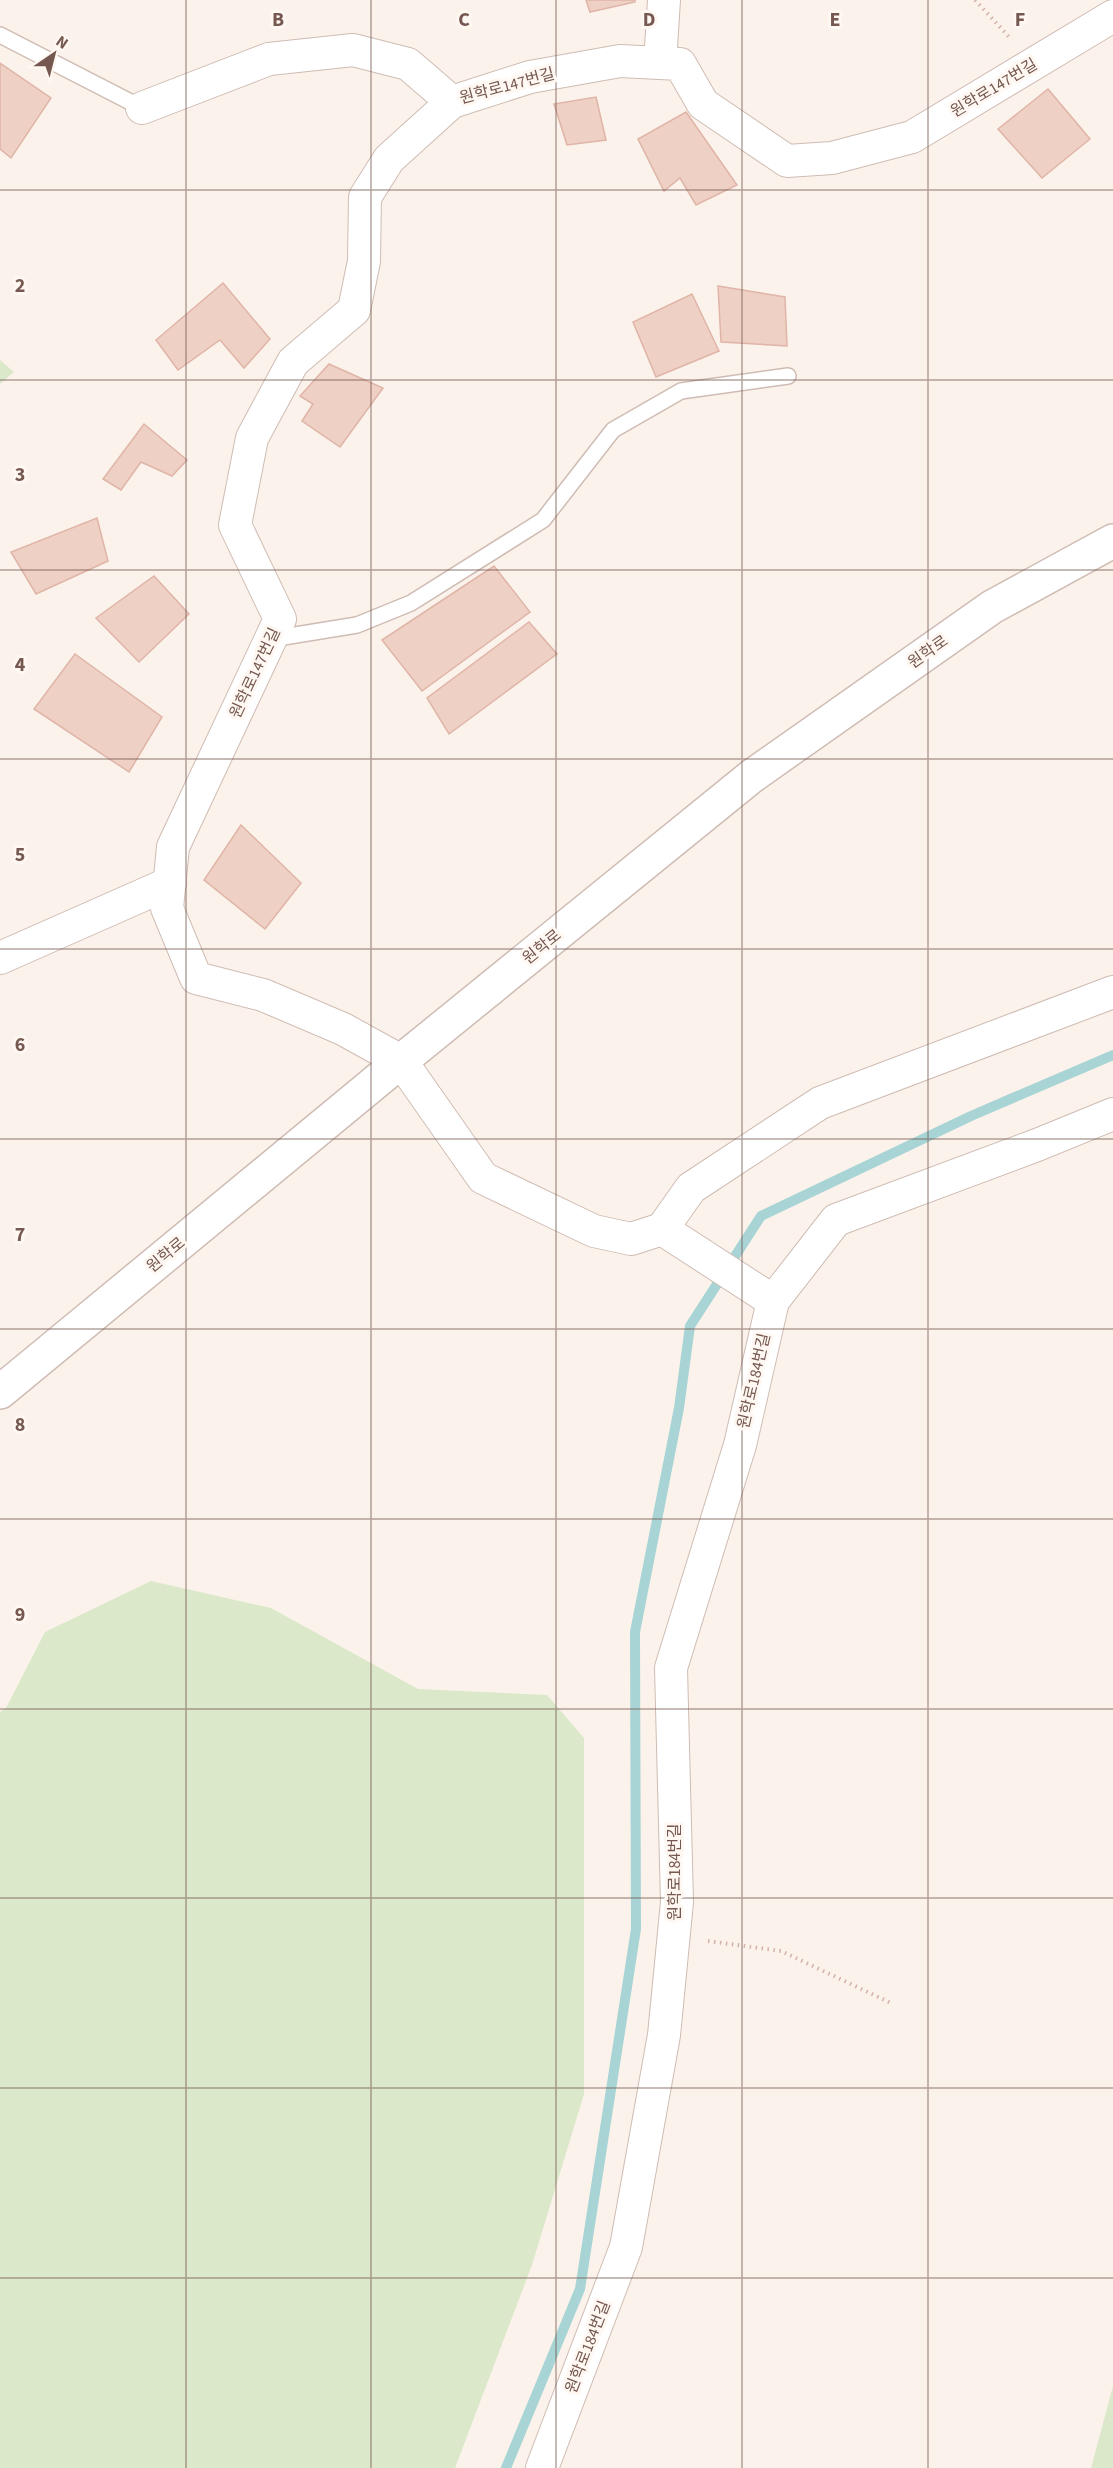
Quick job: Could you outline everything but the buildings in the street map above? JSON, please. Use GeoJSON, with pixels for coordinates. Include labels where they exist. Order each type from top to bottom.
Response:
{"type":"FeatureCollection","features":[{"type":"Feature","properties":{"kind":"street"},"geometry":{"type":"LineString","coordinates":[[660,63],[664,0]]}},
{"type":"Feature","properties":{"kind":"street","name":"원학로147번길"},"geometry":{"type":"LineString","coordinates":[[401,1061],[343,1029],[264,995],[196,978],[167,908],[173,847],[280,619],[235,525],[252,438],[293,362],[354,310],[364,261],[365,198],[389,159],[452,102],[530,77],[620,61],[680,64],[704,104],[787,161],[832,158],[912,137],[1113,16]]}},
{"type":"Feature","properties":{"kind":"street"},"geometry":{"type":"LineString","coordinates":[[142,108],[269,59],[353,50],[408,64],[452,102]]}},
{"type":"Feature","properties":{"kind":"street","name":"원학로"},"geometry":{"type":"LineString","coordinates":[[0,1392],[401,1061],[752,776],[992,607],[1113,541]]}},
{"type":"Feature","properties":{"kind":"street"},"geometry":{"type":"LineString","coordinates":[[0,958],[170,883]]}},
{"type":"Feature","properties":{"kind":"street"},"geometry":{"type":"LineString","coordinates":[[401,1061],[483,1178],[594,1231],[631,1239],[662,1229],[691,1188],[820,1103],[1113,992]]}},
{"type":"Feature","properties":{"kind":"street"},"geometry":{"type":"LineString","coordinates":[[662,1229],[761,1293],[836,1220],[1113,1114]]}},
{"type":"Feature","properties":{"kind":"street","name":"원학로184번길"},"geometry":{"type":"LineString","coordinates":[[542,2468],[626,2247],[664,2035],[677,1902],[671,1668],[740,1445],[761,1293]]}},
{"type":"Feature","properties":{"kind":"lane"},"geometry":{"type":"LineString","coordinates":[[0,35],[142,108]]}},
{"type":"Feature","properties":{"kind":"lane"},"geometry":{"type":"LineString","coordinates":[[271,639],[357,625],[411,603],[543,520],[613,430],[681,391],[789,376]]}},
{"type":"Feature","properties":{"kind":"path"},"geometry":{"type":"LineString","coordinates":[[975,0],[1035,63]]}},
{"type":"Feature","properties":{"kind":"path"},"geometry":{"type":"LineString","coordinates":[[674,1937],[781,1951],[891,2004]]}},
{"type":"Feature","properties":{"kind":"green space"},"geometry":{"type":"Polygon","coordinates":[[[0,360],[14,372],[0,384],[0,360]]]}},
{"type":"Feature","properties":{"kind":"green space"},"geometry":{"type":"Polygon","coordinates":[[[151,1581],[271,1608],[418,1689],[547,1695],[584,1738],[584,2094],[532,2265],[455,2468],[0,2468],[0,1712],[6,1708],[45,1632],[151,1581]]]}},
{"type":"Feature","properties":{"kind":"green space"},"geometry":{"type":"Polygon","coordinates":[[[1113,2386],[1113,2468],[1091,2468],[1113,2386]]]}},
{"type":"Feature","properties":{"kind":"waterway"},"geometry":{"type":"LineString","coordinates":[[506,2468],[580,2289],[636,1929],[635,1632],[679,1408],[690,1326],[761,1216],[971,1116],[1113,1055]]}}]}
